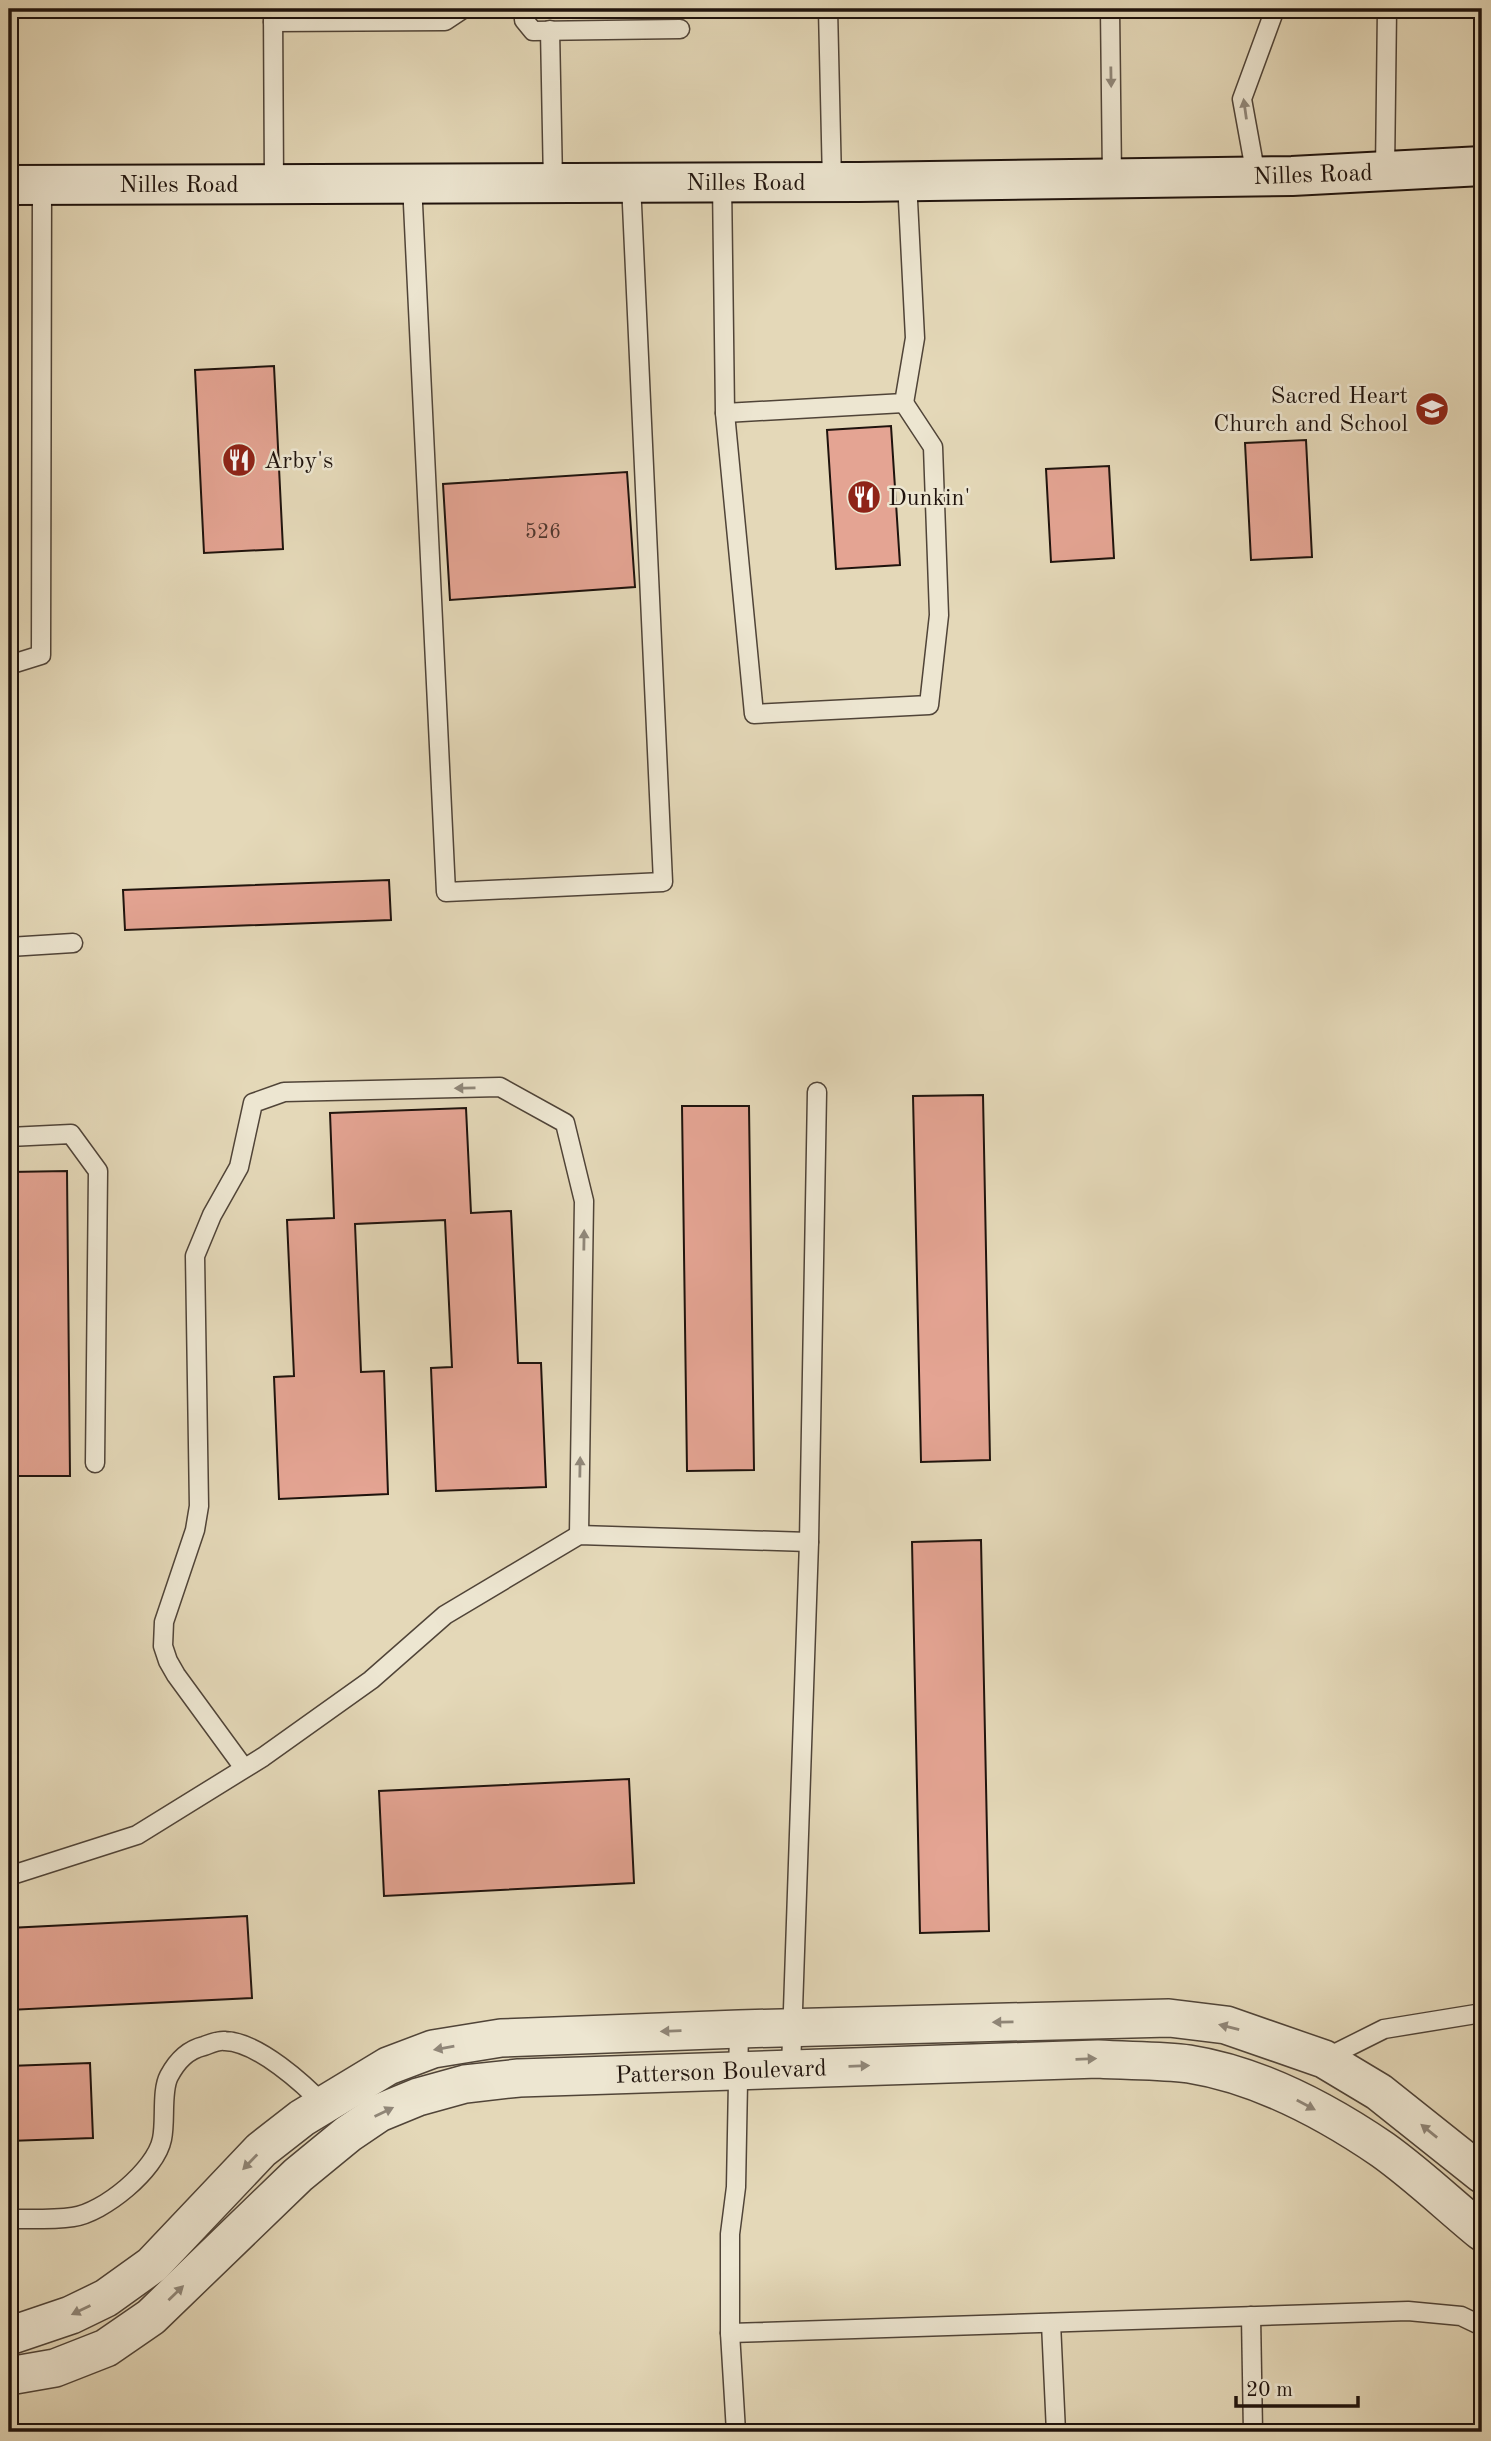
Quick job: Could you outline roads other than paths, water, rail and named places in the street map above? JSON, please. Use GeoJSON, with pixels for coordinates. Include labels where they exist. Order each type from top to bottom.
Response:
{"type":"FeatureCollection","features":[{"type":"Feature","properties":{"kind":"street","name":"Nilles Road"},"geometry":{"type":"LineString","coordinates":[[25,185],[832,182],[1256,176],[1482,166]]}},
{"type":"Feature","properties":{"kind":"street","name":"Patterson Boulevard"},"geometry":{"type":"LineString","coordinates":[[9,2336],[71,2315],[106,2298],[152,2265],[261,2150],[302,2118],[388,2066],[433,2049],[501,2038],[792,2027],[1169,2018],[1226,2025],[1324,2059],[1380,2092],[1482,2174]]}},
{"type":"Feature","properties":{"kind":"street","name":"Patterson Boulevard"},"geometry":{"type":"LineString","coordinates":[[9,2376],[55,2368],[106,2348],[151,2317],[298,2175],[348,2134],[379,2113],[418,2097],[465,2084],[519,2078],[1098,2059],[1190,2064],[1240,2077],[1282,2092],[1327,2116],[1383,2151],[1482,2232]]}},
{"type":"Feature","properties":{"kind":"lane"},"geometry":{"type":"LineString","coordinates":[[274,184],[273,16],[445,21],[463,9]]}},
{"type":"Feature","properties":{"kind":"lane"},"geometry":{"type":"LineString","coordinates":[[524,9],[524,20],[533,31],[680,29]]}},
{"type":"Feature","properties":{"kind":"lane"},"geometry":{"type":"LineString","coordinates":[[828,9],[832,182]]}},
{"type":"Feature","properties":{"kind":"lane"},"geometry":{"type":"LineString","coordinates":[[1110,9],[1112,178]]}},
{"type":"Feature","properties":{"kind":"lane"},"geometry":{"type":"LineString","coordinates":[[1256,176],[1242,99],[1275,9]]}},
{"type":"Feature","properties":{"kind":"lane"},"geometry":{"type":"LineString","coordinates":[[1385,171],[1387,9]]}},
{"type":"Feature","properties":{"kind":"lane"},"geometry":{"type":"LineString","coordinates":[[550,30],[552,183]]}},
{"type":"Feature","properties":{"kind":"lane"},"geometry":{"type":"LineString","coordinates":[[722,183],[725,414],[754,714],[929,705],[939,615],[933,447],[904,403],[915,338],[907,181]]}},
{"type":"Feature","properties":{"kind":"lane"},"geometry":{"type":"LineString","coordinates":[[412,183],[446,892],[663,882],[631,183]]}},
{"type":"Feature","properties":{"kind":"lane"},"geometry":{"type":"LineString","coordinates":[[9,665],[41,655],[25,185]]}},
{"type":"Feature","properties":{"kind":"lane"},"geometry":{"type":"LineString","coordinates":[[725,414],[904,403]]}},
{"type":"Feature","properties":{"kind":"lane"},"geometry":{"type":"LineString","coordinates":[[9,947],[73,943]]}},
{"type":"Feature","properties":{"kind":"lane"},"geometry":{"type":"LineString","coordinates":[[244,1768],[176,1675],[167,1661],[163,1646],[164,1622],[195,1530],[198,1506],[200,1480],[194,1309],[195,1256],[212,1215],[239,1167],[253,1103],[285,1092],[500,1087],[565,1124],[584,1201],[579,1535]]}},
{"type":"Feature","properties":{"kind":"lane"},"geometry":{"type":"LineString","coordinates":[[791,2068],[808,1542],[817,1092]]}},
{"type":"Feature","properties":{"kind":"lane"},"geometry":{"type":"LineString","coordinates":[[9,1137],[71,1134],[98,1171],[95,1463]]}},
{"type":"Feature","properties":{"kind":"lane"},"geometry":{"type":"LineString","coordinates":[[9,1876],[136,1835],[244,1768],[371,1680],[445,1615],[579,1535],[808,1542]]}},
{"type":"Feature","properties":{"kind":"lane"},"geometry":{"type":"LineString","coordinates":[[1324,2059],[1384,2029],[1482,2013]]}},
{"type":"Feature","properties":{"kind":"lane"},"geometry":{"type":"LineString","coordinates":[[736,2432],[730,2333],[730,2234],[736,2187],[739,2029]]}},
{"type":"Feature","properties":{"kind":"lane"},"geometry":{"type":"LineString","coordinates":[[9,2219],[75,2217],[106,2203],[133,2183],[151,2163],[162,2141],[167,2079],[178,2061],[193,2048],[224,2041],[253,2049],[283,2067],[324,2105],[348,2134]]}},
{"type":"Feature","properties":{"kind":"lane"},"geometry":{"type":"LineString","coordinates":[[730,2333],[1408,2311],[1461,2316],[1482,2326]]}},
{"type":"Feature","properties":{"kind":"lane"},"geometry":{"type":"LineString","coordinates":[[1251,2316],[1253,2432]]}},
{"type":"Feature","properties":{"kind":"lane"},"geometry":{"type":"LineString","coordinates":[[1051,2323],[1056,2432]]}},
{"type":"Feature","properties":{"kind":"place","name":"Sacred Heart Church and School"},"geometry":{"type":"Point","coordinates":[1432,409]}},
{"type":"Feature","properties":{"kind":"place","name":"Arby's"},"geometry":{"type":"Point","coordinates":[239,460]}},
{"type":"Feature","properties":{"kind":"place","name":"Dunkin'"},"geometry":{"type":"Point","coordinates":[864,497]}}]}
